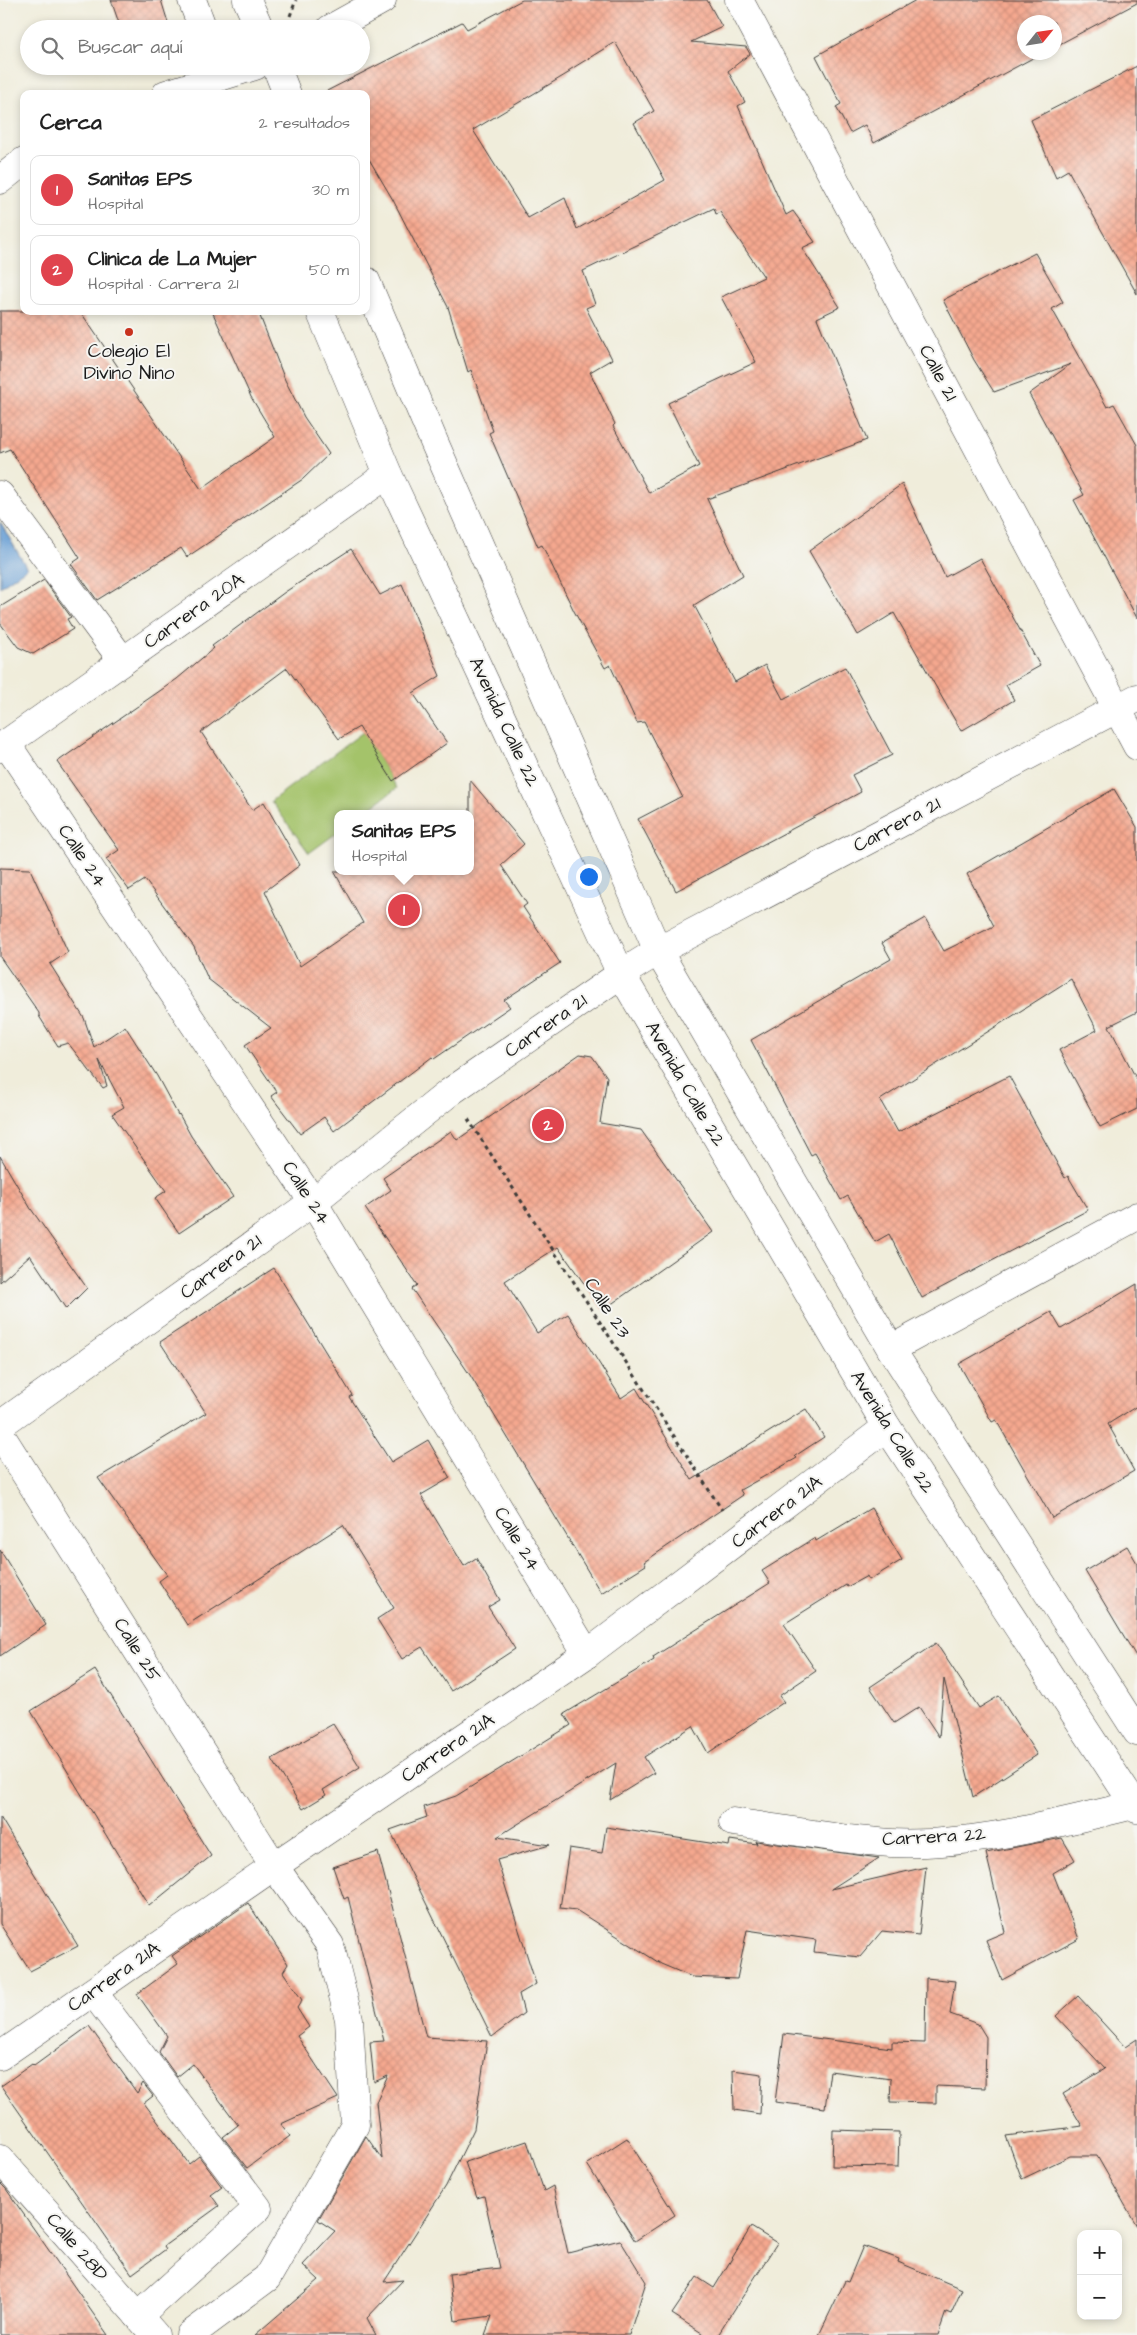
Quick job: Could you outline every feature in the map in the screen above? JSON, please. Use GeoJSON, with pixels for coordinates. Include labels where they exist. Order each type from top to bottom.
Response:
{"type":"FeatureCollection","features":[{"type":"Feature","properties":{"kind":"street"},"geometry":{"type":"LineString","coordinates":[[192,0],[200,20]]}},
{"type":"Feature","properties":{"kind":"street"},"geometry":{"type":"LineString","coordinates":[[247,0],[256,20]]}},
{"type":"Feature","properties":{"kind":"street"},"geometry":{"type":"LineString","coordinates":[[346,20],[382,0]]}},
{"type":"Feature","properties":{"kind":"street","name":"Calle 21"},"geometry":{"type":"LineString","coordinates":[[740,0],[1127,704],[1137,746]]}},
{"type":"Feature","properties":{"kind":"street"},"geometry":{"type":"LineString","coordinates":[[280,75],[285,90]]}},
{"type":"Feature","properties":{"kind":"street"},"geometry":{"type":"LineString","coordinates":[[181,90],[224,79]]}},
{"type":"Feature","properties":{"kind":"street"},"geometry":{"type":"LineString","coordinates":[[0,180],[20,164]]}},
{"type":"Feature","properties":{"kind":"street"},"geometry":{"type":"LineString","coordinates":[[370,291],[442,462],[658,951],[891,1349],[1137,1732]]}},
{"type":"Feature","properties":{"kind":"street","name":"Avenida Calle 22"},"geometry":{"type":"LineString","coordinates":[[322,315],[388,474],[621,974],[887,1427],[1135,1807]]}},
{"type":"Feature","properties":{"kind":"street","name":"Carrera 20A"},"geometry":{"type":"LineString","coordinates":[[3,745],[388,474]]}},
{"type":"Feature","properties":{"kind":"street"},"geometry":{"type":"LineString","coordinates":[[0,495],[123,661]]}},
{"type":"Feature","properties":{"kind":"street","name":"Carrera 21"},"geometry":{"type":"LineString","coordinates":[[0,1425],[312,1202],[450,1092],[621,974],[658,951],[1127,704]]}},
{"type":"Feature","properties":{"kind":"street","name":"Calle 24"},"geometry":{"type":"LineString","coordinates":[[3,745],[312,1202],[587,1654]]}},
{"type":"Feature","properties":{"kind":"street"},"geometry":{"type":"LineString","coordinates":[[891,1349],[1137,1216]]}},
{"type":"Feature","properties":{"kind":"street","name":"Carrera 21A"},"geometry":{"type":"LineString","coordinates":[[0,2056],[274,1866],[587,1654],[887,1427]]}},
{"type":"Feature","properties":{"kind":"street","name":"Calle 25"},"geometry":{"type":"LineString","coordinates":[[0,1434],[274,1866],[330,1945],[349,2019],[355,2125],[267,2278],[190,2335]]}},
{"type":"Feature","properties":{"kind":"street","name":"Carrera 22"},"geometry":{"type":"LineString","coordinates":[[733,1822],[892,1843],[958,1840],[1051,1825],[1135,1807]]}},
{"type":"Feature","properties":{"kind":"street"},"geometry":{"type":"LineString","coordinates":[[93,1992],[258,2208],[147,2326]]}},
{"type":"Feature","properties":{"kind":"street","name":"Calle 28D"},"geometry":{"type":"LineString","coordinates":[[0,2159],[147,2326]]}},
{"type":"Feature","properties":{"kind":"path","name":"Calle 23"},"geometry":{"type":"LineString","coordinates":[[450,1092],[741,1539]]}},
{"type":"Feature","properties":{"kind":"green space"},"geometry":{"type":"Polygon","coordinates":[[[363,732],[397,788],[367,810],[334,810],[334,835],[309,853],[271,801],[363,732]]]}},
{"type":"Feature","properties":{"kind":"water"},"geometry":{"type":"Polygon","coordinates":[[[0,522],[27,568],[0,587],[0,522]]]}},
{"type":"Feature","properties":{"kind":"building"},"geometry":{"type":"Polygon","coordinates":[[[111,0],[161,0],[167,20],[118,20],[111,0]]]}},
{"type":"Feature","properties":{"kind":"building"},"geometry":{"type":"Polygon","coordinates":[[[522,0],[707,0],[722,27],[691,42],[746,47],[750,54],[728,71],[745,102],[738,106],[786,215],[793,211],[815,242],[802,248],[840,307],[817,318],[867,440],[707,499],[743,575],[694,605],[735,682],[765,665],[783,699],[845,667],[892,755],[852,775],[861,792],[676,891],[638,819],[682,796],[644,722],[637,723],[610,665],[605,668],[574,611],[542,545],[538,547],[489,433],[493,431],[471,370],[468,372],[448,307],[393,200],[370,161],[370,90],[329,90],[358,75],[370,75],[370,69],[462,22],[467,29],[522,0]],[[615,42],[568,71],[570,72],[473,130],[528,218],[565,198],[577,229],[665,180],[634,123],[654,111],[615,42]],[[714,208],[583,271],[595,304],[586,308],[612,359],[590,372],[615,424],[613,426],[649,493],[699,466],[668,403],[756,362],[721,297],[764,277],[720,212],[716,214],[714,208]]]}},
{"type":"Feature","properties":{"kind":"building"},"geometry":{"type":"Polygon","coordinates":[[[916,0],[1137,0],[1137,3],[1062,43],[1062,15],[1017,15],[1017,60],[1029,60],[874,143],[865,125],[850,133],[836,107],[841,104],[816,56],[916,0]]]}},
{"type":"Feature","properties":{"kind":"building"},"geometry":{"type":"Polygon","coordinates":[[[1137,66],[1137,294],[1068,170],[1056,177],[1031,120],[1137,66]]]}},
{"type":"Feature","properties":{"kind":"building"},"geometry":{"type":"Polygon","coordinates":[[[1035,253],[1063,302],[1052,309],[1107,407],[1114,404],[1137,445],[1137,618],[1074,500],[1084,495],[1029,394],[1071,364],[994,392],[974,360],[943,300],[1035,253]]]}},
{"type":"Feature","properties":{"kind":"building"},"geometry":{"type":"Polygon","coordinates":[[[0,311],[20,311],[20,315],[83,315],[201,489],[275,437],[251,397],[214,315],[260,315],[285,380],[304,417],[329,454],[303,479],[187,557],[181,548],[97,600],[71,564],[80,558],[10,449],[0,453],[0,311]]]}},
{"type":"Feature","properties":{"kind":"building"},"geometry":{"type":"Polygon","coordinates":[[[902,484],[945,577],[980,558],[1040,666],[1006,685],[1014,700],[961,731],[894,613],[858,635],[809,551],[902,484]]]}},
{"type":"Feature","properties":{"kind":"building"},"geometry":{"type":"Polygon","coordinates":[[[351,549],[380,595],[402,584],[440,676],[413,693],[447,743],[393,781],[359,727],[339,739],[287,668],[201,732],[252,810],[264,802],[300,865],[265,891],[300,966],[363,923],[336,875],[474,875],[474,810],[470,810],[470,780],[524,844],[501,865],[527,904],[523,907],[560,963],[504,1000],[510,1007],[434,1059],[432,1057],[334,1131],[324,1117],[300,1134],[271,1096],[277,1092],[245,1045],[271,1028],[208,979],[194,947],[145,880],[129,890],[106,859],[119,850],[57,762],[177,679],[214,648],[212,646],[285,592],[351,549]]]}},
{"type":"Feature","properties":{"kind":"building"},"geometry":{"type":"Polygon","coordinates":[[[44,580],[71,617],[67,619],[73,629],[33,654],[18,647],[0,623],[0,607],[44,580]]]}},
{"type":"Feature","properties":{"kind":"building"},"geometry":{"type":"Polygon","coordinates":[[[1114,789],[1137,827],[1137,1012],[1109,1026],[1137,1080],[1137,1109],[1100,1127],[1059,1050],[1097,1030],[1071,979],[880,1100],[898,1132],[1009,1076],[1065,1178],[1068,1176],[1088,1210],[922,1298],[889,1234],[875,1242],[848,1196],[841,1200],[815,1153],[811,1155],[751,1040],[891,959],[882,943],[925,918],[944,951],[994,926],[967,874],[1114,789]]]}},
{"type":"Feature","properties":{"kind":"building"},"geometry":{"type":"Polygon","coordinates":[[[0,868],[30,869],[68,952],[50,964],[84,1018],[94,1047],[125,1026],[157,1076],[191,1136],[233,1197],[179,1233],[155,1198],[166,1191],[112,1114],[124,1107],[99,1060],[107,1086],[103,1088],[68,1043],[58,1046],[39,1013],[0,957],[0,868]]]}},
{"type":"Feature","properties":{"kind":"building"},"geometry":{"type":"Polygon","coordinates":[[[580,1054],[592,1056],[607,1077],[600,1123],[641,1130],[713,1232],[603,1310],[558,1247],[505,1281],[537,1333],[568,1314],[621,1398],[636,1388],[692,1480],[806,1409],[824,1437],[795,1456],[797,1458],[740,1490],[743,1495],[644,1562],[646,1565],[601,1593],[470,1375],[412,1289],[417,1285],[365,1208],[391,1190],[383,1178],[451,1131],[457,1140],[580,1054]]]}},
{"type":"Feature","properties":{"kind":"building"},"geometry":{"type":"Polygon","coordinates":[[[0,1156],[31,1209],[87,1288],[66,1309],[30,1255],[0,1282],[0,1156]]]}},
{"type":"Feature","properties":{"kind":"building"},"geometry":{"type":"Polygon","coordinates":[[[274,1268],[352,1395],[349,1397],[391,1462],[428,1440],[450,1478],[421,1495],[464,1566],[476,1558],[500,1600],[488,1607],[515,1649],[451,1691],[422,1647],[402,1659],[377,1619],[394,1608],[343,1525],[187,1625],[159,1581],[167,1575],[98,1478],[206,1413],[160,1342],[274,1268]]]}},
{"type":"Feature","properties":{"kind":"building"},"geometry":{"type":"Polygon","coordinates":[[[1137,1284],[1137,1406],[1108,1424],[1134,1471],[1052,1518],[996,1420],[992,1422],[959,1364],[1051,1312],[1061,1329],[1137,1284]]]}},
{"type":"Feature","properties":{"kind":"building"},"geometry":{"type":"Polygon","coordinates":[[[871,1508],[902,1560],[869,1580],[867,1576],[847,1587],[846,1585],[784,1624],[816,1671],[779,1696],[784,1702],[708,1753],[693,1726],[644,1757],[654,1773],[610,1800],[616,1763],[497,1837],[550,1845],[497,1860],[536,1984],[519,1994],[524,2013],[492,2037],[390,1830],[427,1817],[424,1807],[456,1796],[571,1725],[564,1714],[654,1660],[653,1657],[770,1583],[762,1571],[815,1538],[816,1541],[871,1508]]]}},
{"type":"Feature","properties":{"kind":"building"},"geometry":{"type":"Polygon","coordinates":[[[1127,1546],[1137,1563],[1137,1658],[1085,1571],[1127,1546]]]}},
{"type":"Feature","properties":{"kind":"building"},"geometry":{"type":"Polygon","coordinates":[[[0,1550],[46,1625],[0,1656],[0,1550]]]}},
{"type":"Feature","properties":{"kind":"building"},"geometry":{"type":"Polygon","coordinates":[[[936,1643],[979,1708],[999,1696],[1037,1755],[973,1797],[944,1679],[939,1737],[919,1707],[894,1723],[870,1687],[936,1643]]]}},
{"type":"Feature","properties":{"kind":"building"},"geometry":{"type":"Polygon","coordinates":[[[95,1670],[211,1856],[149,1906],[31,1711],[95,1670]]]}},
{"type":"Feature","properties":{"kind":"building"},"geometry":{"type":"Polygon","coordinates":[[[333,1724],[360,1767],[323,1790],[326,1795],[303,1809],[272,1759],[333,1724]]]}},
{"type":"Feature","properties":{"kind":"building"},"geometry":{"type":"Polygon","coordinates":[[[0,1817],[78,1946],[30,1971],[0,1924],[0,1817]]]}},
{"type":"Feature","properties":{"kind":"building"},"geometry":{"type":"Polygon","coordinates":[[[606,1827],[729,1846],[730,1840],[757,1844],[756,1841],[879,1858],[831,1889],[926,1867],[919,1935],[882,1931],[860,1957],[814,1952],[816,1940],[747,1930],[737,1979],[692,1977],[661,1964],[576,1910],[560,1908],[569,1848],[602,1853],[606,1827]]]}},
{"type":"Feature","properties":{"kind":"building"},"geometry":{"type":"Polygon","coordinates":[[[1062,1838],[1075,1860],[1053,1873],[1079,1939],[1002,1980],[986,1940],[1005,1932],[986,1853],[1062,1838]]]}},
{"type":"Feature","properties":{"kind":"building"},"geometry":{"type":"Polygon","coordinates":[[[378,1852],[426,2037],[487,2041],[474,2129],[446,2186],[384,2282],[403,2280],[367,2318],[376,2335],[255,2335],[319,2280],[303,2265],[335,2231],[318,2220],[366,2136],[382,2159],[376,2102],[388,2076],[374,2082],[370,2042],[384,2041],[348,1897],[344,1899],[333,1867],[378,1852]]]}},
{"type":"Feature","properties":{"kind":"building"},"geometry":{"type":"Polygon","coordinates":[[[248,1903],[288,1964],[283,1972],[302,2000],[297,2008],[309,2027],[297,2036],[338,2098],[281,2124],[290,2136],[247,2168],[223,2137],[238,2125],[193,2064],[177,2077],[159,2052],[167,2036],[137,1994],[178,1964],[172,1956],[248,1903]]]}},
{"type":"Feature","properties":{"kind":"building"},"geometry":{"type":"Polygon","coordinates":[[[926,1978],[955,1981],[950,2014],[978,2024],[986,2037],[985,2088],[936,2086],[936,2103],[890,2102],[891,2079],[830,2071],[825,2108],[775,2102],[784,2034],[892,2048],[892,2042],[925,2043],[926,1978]]]}},
{"type":"Feature","properties":{"kind":"building"},"geometry":{"type":"Polygon","coordinates":[[[1078,1996],[1125,2047],[1137,2039],[1137,2226],[1097,2156],[1070,2156],[1022,2179],[1006,2136],[1082,2126],[1063,2094],[1105,2069],[1056,2016],[1078,1996]]]}},
{"type":"Feature","properties":{"kind":"building"},"geometry":{"type":"Polygon","coordinates":[[[89,2026],[137,2093],[143,2083],[153,2096],[144,2103],[189,2164],[199,2156],[222,2187],[211,2195],[219,2206],[164,2246],[166,2249],[132,2274],[1,2086],[32,2064],[34,2066],[89,2026]]]}},
{"type":"Feature","properties":{"kind":"building"},"geometry":{"type":"Polygon","coordinates":[[[733,2070],[762,2074],[760,2114],[734,2110],[733,2070]]]}},
{"type":"Feature","properties":{"kind":"building"},"geometry":{"type":"Polygon","coordinates":[[[833,2130],[899,2132],[898,2167],[832,2166],[833,2130]]]}},
{"type":"Feature","properties":{"kind":"building"},"geometry":{"type":"Polygon","coordinates":[[[627,2138],[675,2215],[635,2241],[587,2164],[627,2138]]]}},
{"type":"Feature","properties":{"kind":"building"},"geometry":{"type":"Polygon","coordinates":[[[527,2141],[544,2191],[553,2186],[568,2253],[620,2240],[646,2282],[629,2335],[485,2335],[492,2316],[455,2321],[449,2274],[500,2268],[484,2196],[477,2198],[465,2162],[527,2141]]]}},
{"type":"Feature","properties":{"kind":"building"},"geometry":{"type":"Polygon","coordinates":[[[0,2183],[6,2189],[108,2335],[0,2335],[0,2183]]]}},
{"type":"Feature","properties":{"kind":"building"},"geometry":{"type":"Polygon","coordinates":[[[751,2227],[777,2243],[718,2335],[705,2335],[672,2314],[697,2277],[714,2288],[751,2227]]]}},
{"type":"Feature","properties":{"kind":"building"},"geometry":{"type":"Polygon","coordinates":[[[863,2246],[899,2259],[898,2262],[962,2289],[951,2314],[946,2312],[938,2335],[819,2335],[845,2281],[848,2282],[863,2246]]]}},
{"type":"Feature","properties":{"kind":"place","name":"Colegio El Divino Nino"},"geometry":{"type":"Point","coordinates":[129,332]}},
{"type":"Feature","properties":{"kind":"place","name":"Sanitas EPS"},"geometry":{"type":"Point","coordinates":[404,910]}},
{"type":"Feature","properties":{"kind":"place","name":"Clinica de La Mujer"},"geometry":{"type":"Point","coordinates":[548,1125]}}]}
